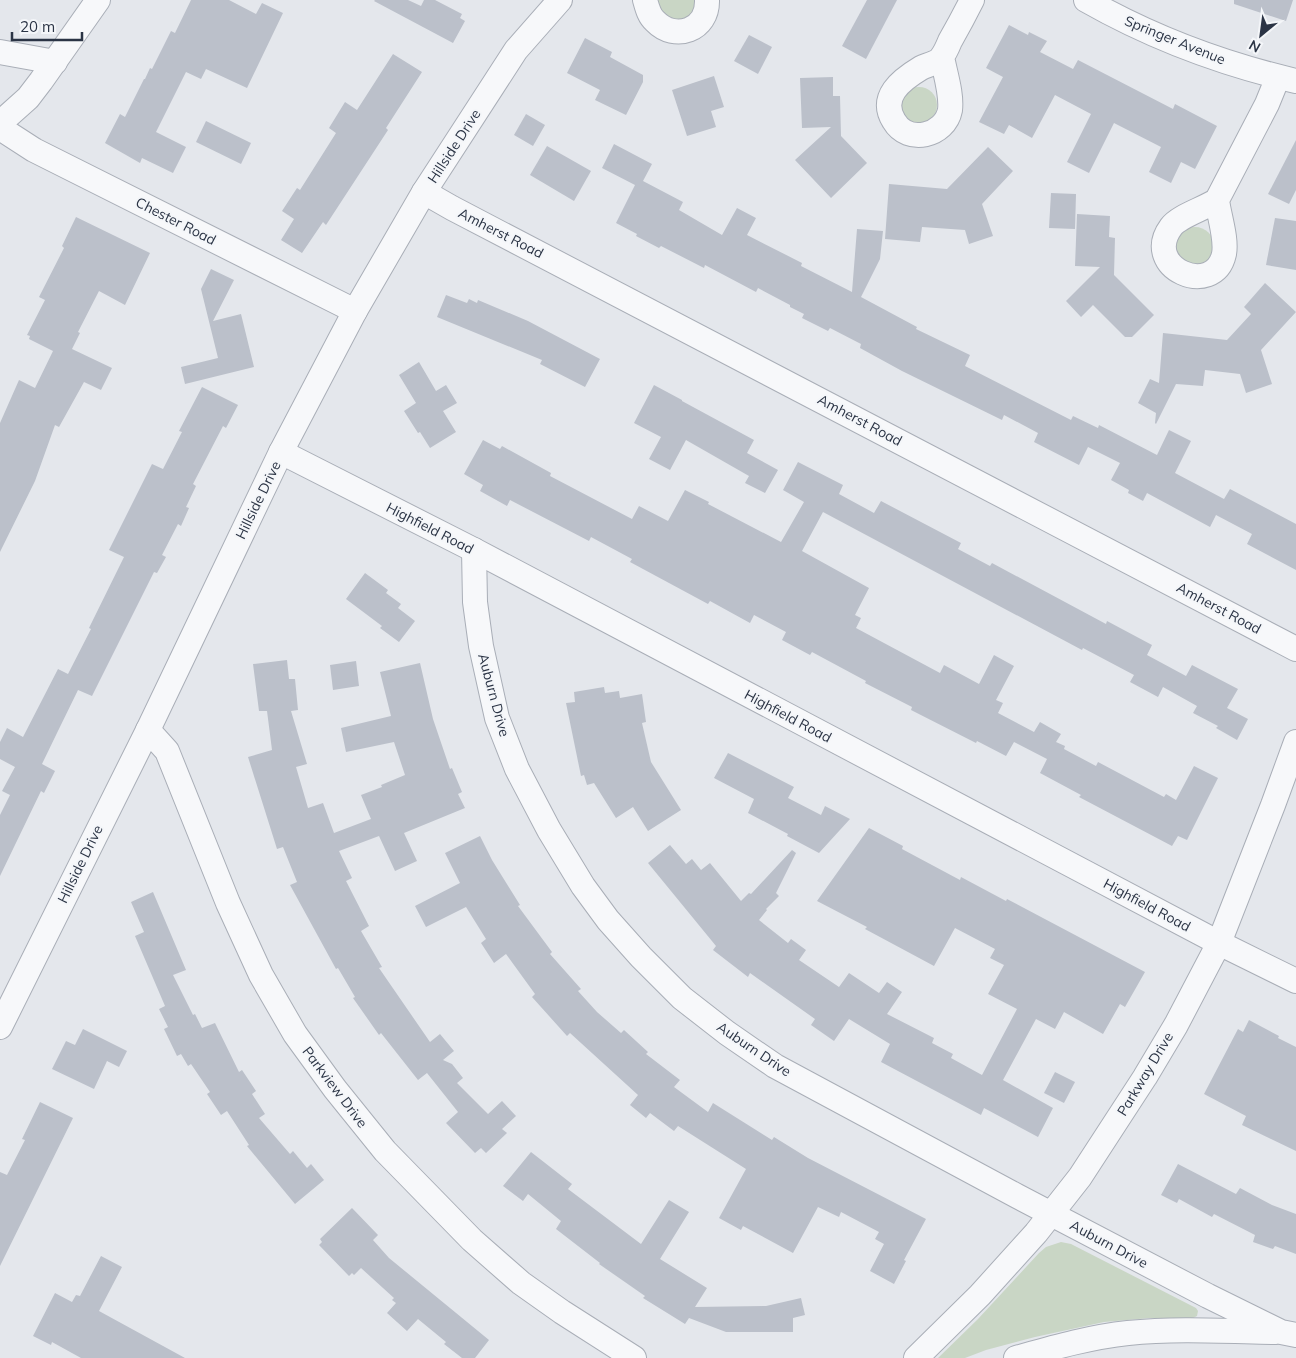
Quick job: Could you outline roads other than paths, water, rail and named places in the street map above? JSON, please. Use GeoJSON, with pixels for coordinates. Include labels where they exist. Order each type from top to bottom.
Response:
{"type":"FeatureCollection","features":[{"type":"Feature","properties":{"kind":"street"},"geometry":{"type":"LineString","coordinates":[[0,123],[28,98],[98,0]]}},
{"type":"Feature","properties":{"kind":"street"},"geometry":{"type":"LineString","coordinates":[[516,50],[541,0]]}},
{"type":"Feature","properties":{"kind":"street","name":"Hillside Drive"},"geometry":{"type":"LineString","coordinates":[[0,1027],[148,730],[281,452],[354,311],[424,192],[516,50],[560,0]]}},
{"type":"Feature","properties":{"kind":"street"},"geometry":{"type":"LineString","coordinates":[[645,0],[652,20],[662,28],[677,31],[689,30],[702,21],[707,8],[707,0]]}},
{"type":"Feature","properties":{"kind":"street"},"geometry":{"type":"LineString","coordinates":[[942,58],[972,0]]}},
{"type":"Feature","properties":{"kind":"street","name":"Springer Avenue"},"geometry":{"type":"LineString","coordinates":[[1086,0],[1144,30],[1193,50],[1223,61],[1287,79]]}},
{"type":"Feature","properties":{"kind":"street"},"geometry":{"type":"LineString","coordinates":[[0,52],[55,62]]}},
{"type":"Feature","properties":{"kind":"street"},"geometry":{"type":"LineString","coordinates":[[1217,200],[1267,104],[1287,79]]}},
{"type":"Feature","properties":{"kind":"street","name":"Chester Road"},"geometry":{"type":"LineString","coordinates":[[0,128],[34,150],[354,311]]}},
{"type":"Feature","properties":{"kind":"street","name":"Amherst Road"},"geometry":{"type":"LineString","coordinates":[[424,192],[1296,649]]}},
{"type":"Feature","properties":{"kind":"street","name":"Highfield Road"},"geometry":{"type":"LineString","coordinates":[[281,452],[474,550],[1296,981]]}},
{"type":"Feature","properties":{"kind":"street","name":"Auburn Drive"},"geometry":{"type":"LineString","coordinates":[[474,550],[475,602],[481,646],[497,718],[517,770],[549,830],[583,886],[608,920],[640,958],[682,998],[727,1033],[775,1066],[1051,1214],[1208,1296],[1288,1334]]}},
{"type":"Feature","properties":{"kind":"street","name":"Parkview Drive"},"geometry":{"type":"LineString","coordinates":[[148,730],[167,751],[228,903],[261,974],[295,1034],[335,1089],[385,1151],[472,1240],[521,1283],[634,1358]]}},
{"type":"Feature","properties":{"kind":"street","name":"Parkway Drive"},"geometry":{"type":"LineString","coordinates":[[916,1358],[980,1295],[1036,1233],[1080,1177],[1145,1077],[1176,1025],[1219,942],[1296,742]]}},
{"type":"Feature","properties":{"kind":"street","name":"Auburn Drive"},"geometry":{"type":"LineString","coordinates":[[1016,1358],[1067,1344],[1126,1333],[1179,1330],[1288,1334]]}}]}
